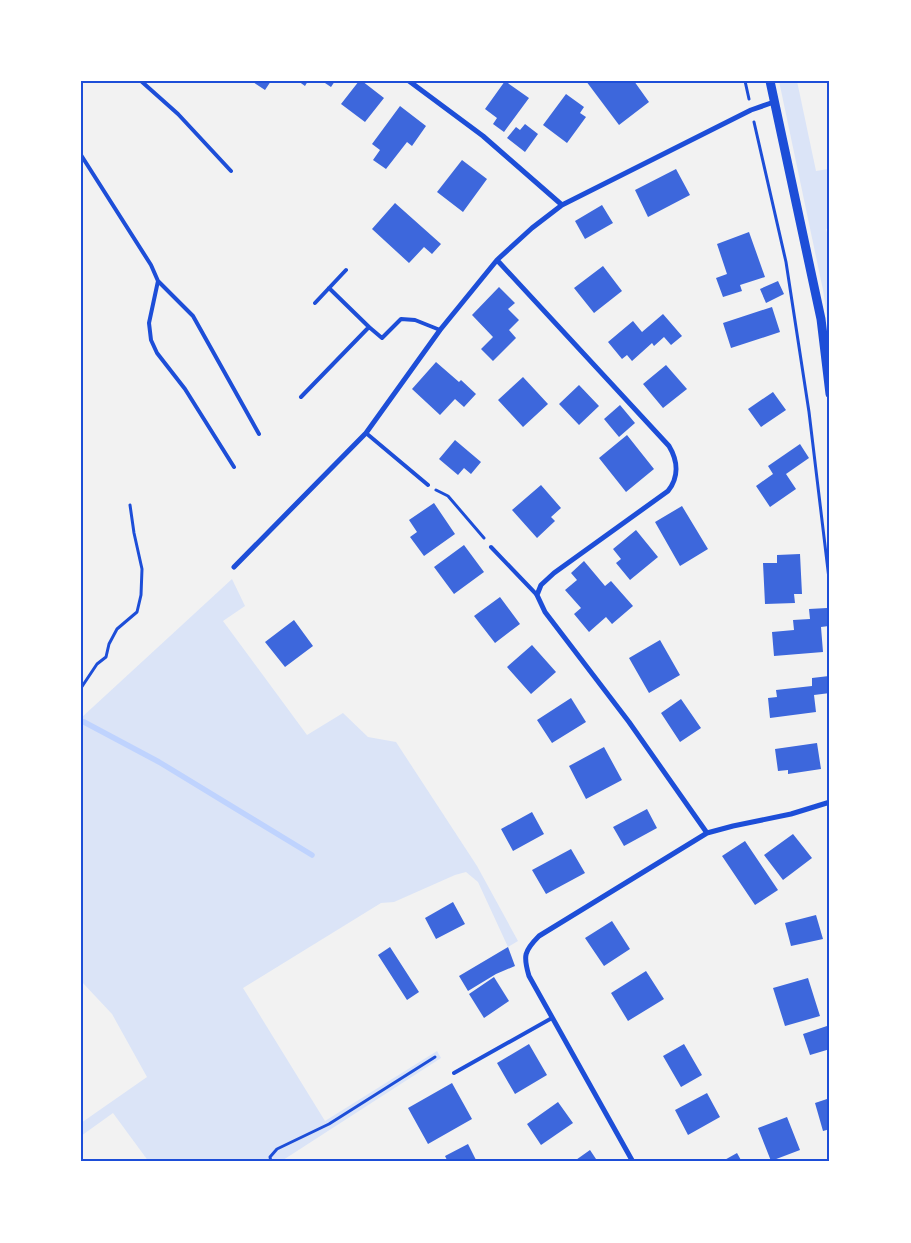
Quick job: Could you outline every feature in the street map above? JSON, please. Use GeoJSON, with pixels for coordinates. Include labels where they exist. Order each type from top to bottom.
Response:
{"type":"FeatureCollection","features":[{"type":"Feature","properties":{"kind":"street"},"geometry":{"type":"LineString","coordinates":[[409,81],[483,136],[562,205]]}},
{"type":"Feature","properties":{"kind":"street"},"geometry":{"type":"LineString","coordinates":[[770,81],[821,319],[830,394]]}},
{"type":"Feature","properties":{"kind":"street"},"geometry":{"type":"LineString","coordinates":[[234,567],[366,433],[440,330],[497,260],[532,228],[562,205],[751,110],[774,102]]}},
{"type":"Feature","properties":{"kind":"street"},"geometry":{"type":"LineString","coordinates":[[497,260],[669,446],[674,454],[675,479],[668,491],[554,573],[541,585],[537,595],[545,612],[628,722],[707,833]]}},
{"type":"Feature","properties":{"kind":"street"},"geometry":{"type":"LineString","coordinates":[[633,1162],[527,970],[525,954],[538,936],[707,833],[791,814],[830,802]]}},
{"type":"Feature","properties":{"kind":"lane"},"geometry":{"type":"LineString","coordinates":[[141,81],[178,114],[231,171]]}},
{"type":"Feature","properties":{"kind":"lane"},"geometry":{"type":"LineString","coordinates":[[81,155],[151,265],[158,282],[193,316],[259,434]]}},
{"type":"Feature","properties":{"kind":"lane"},"geometry":{"type":"LineString","coordinates":[[314,303],[346,270]]}},
{"type":"Feature","properties":{"kind":"lane"},"geometry":{"type":"LineString","coordinates":[[158,282],[149,323],[151,340],[157,353],[185,389],[234,467]]}},
{"type":"Feature","properties":{"kind":"lane"},"geometry":{"type":"LineString","coordinates":[[329,288],[382,338],[401,319],[415,320],[440,330]]}},
{"type":"Feature","properties":{"kind":"lane"},"geometry":{"type":"LineString","coordinates":[[301,396],[369,327]]}},
{"type":"Feature","properties":{"kind":"lane"},"geometry":{"type":"LineString","coordinates":[[366,433],[428,485]]}},
{"type":"Feature","properties":{"kind":"lane"},"geometry":{"type":"LineString","coordinates":[[490,547],[537,595]]}},
{"type":"Feature","properties":{"kind":"lane"},"geometry":{"type":"LineString","coordinates":[[454,1073],[552,1018]]}},
{"type":"Feature","properties":{"kind":"path"},"geometry":{"type":"LineString","coordinates":[[745,81],[786,262],[809,412],[830,587]]}},
{"type":"Feature","properties":{"kind":"path"},"geometry":{"type":"LineString","coordinates":[[428,485],[448,496],[490,547]]}},
{"type":"Feature","properties":{"kind":"path"},"geometry":{"type":"LineString","coordinates":[[81,688],[97,664],[106,657],[109,644],[117,629],[137,612],[141,595],[142,569],[130,505]]}},
{"type":"Feature","properties":{"kind":"path"},"geometry":{"type":"LineString","coordinates":[[271,1162],[270,1157],[277,1149],[330,1124],[435,1057]]}},
{"type":"Feature","properties":{"kind":"shaded area"},"geometry":{"type":"Polygon","coordinates":[[[779,81],[797,81],[816,171],[828,169],[830,228],[826,229],[830,243],[830,335],[823,290],[779,81]]]}},
{"type":"Feature","properties":{"kind":"shaded area"},"geometry":{"type":"Polygon","coordinates":[[[232,579],[245,606],[223,621],[307,735],[343,713],[368,737],[396,742],[477,866],[518,941],[508,947],[478,882],[466,872],[394,902],[381,903],[243,988],[325,1121],[437,1051],[441,1058],[280,1162],[149,1162],[113,1113],[81,1136],[81,1123],[147,1077],[112,1014],[81,981],[81,718],[232,579]]]}},
{"type":"Feature","properties":{"kind":"building"},"geometry":{"type":"Polygon","coordinates":[[[254,81],[271,81],[265,90],[254,81]]]}},
{"type":"Feature","properties":{"kind":"building"},"geometry":{"type":"Polygon","coordinates":[[[298,81],[308,81],[305,86],[298,81]]]}},
{"type":"Feature","properties":{"kind":"building"},"geometry":{"type":"Polygon","coordinates":[[[322,81],[335,81],[331,87],[322,81]]]}},
{"type":"Feature","properties":{"kind":"building"},"geometry":{"type":"Polygon","coordinates":[[[359,81],[362,81],[384,98],[365,122],[341,104],[359,81]]]}},
{"type":"Feature","properties":{"kind":"building"},"geometry":{"type":"Polygon","coordinates":[[[505,81],[529,98],[504,132],[493,124],[497,118],[485,109],[505,81]]]}},
{"type":"Feature","properties":{"kind":"building"},"geometry":{"type":"Polygon","coordinates":[[[586,81],[634,81],[649,102],[619,125],[586,81]]]}},
{"type":"Feature","properties":{"kind":"building"},"geometry":{"type":"Polygon","coordinates":[[[566,94],[584,107],[580,113],[586,117],[567,143],[543,125],[566,94]]]}},
{"type":"Feature","properties":{"kind":"building"},"geometry":{"type":"Polygon","coordinates":[[[400,106],[426,126],[412,146],[407,142],[386,169],[373,160],[380,150],[372,144],[400,106]]]}},
{"type":"Feature","properties":{"kind":"building"},"geometry":{"type":"Polygon","coordinates":[[[525,124],[538,134],[525,152],[507,138],[516,127],[520,130],[525,124]]]}},
{"type":"Feature","properties":{"kind":"building"},"geometry":{"type":"Polygon","coordinates":[[[462,160],[487,179],[463,212],[437,192],[462,160]]]}},
{"type":"Feature","properties":{"kind":"building"},"geometry":{"type":"Polygon","coordinates":[[[676,169],[690,195],[648,217],[635,190],[676,169]]]}},
{"type":"Feature","properties":{"kind":"building"},"geometry":{"type":"Polygon","coordinates":[[[395,203],[441,244],[432,254],[424,247],[409,263],[372,229],[395,203]]]}},
{"type":"Feature","properties":{"kind":"building"},"geometry":{"type":"Polygon","coordinates":[[[602,205],[613,223],[585,239],[575,221],[602,205]]]}},
{"type":"Feature","properties":{"kind":"building"},"geometry":{"type":"Polygon","coordinates":[[[749,232],[765,277],[740,285],[742,291],[723,297],[716,278],[727,274],[717,244],[749,232]]]}},
{"type":"Feature","properties":{"kind":"building"},"geometry":{"type":"Polygon","coordinates":[[[603,266],[622,291],[594,313],[574,288],[603,266]]]}},
{"type":"Feature","properties":{"kind":"building"},"geometry":{"type":"Polygon","coordinates":[[[778,281],[784,294],[766,303],[760,289],[778,281]]]}},
{"type":"Feature","properties":{"kind":"building"},"geometry":{"type":"Polygon","coordinates":[[[499,287],[515,303],[508,309],[519,320],[509,330],[516,338],[493,361],[481,349],[493,337],[472,315],[499,287]]]}},
{"type":"Feature","properties":{"kind":"building"},"geometry":{"type":"Polygon","coordinates":[[[772,307],[780,332],[731,348],[723,323],[772,307]]]}},
{"type":"Feature","properties":{"kind":"building"},"geometry":{"type":"Polygon","coordinates":[[[663,314],[682,336],[671,345],[664,337],[654,346],[652,343],[632,361],[627,355],[622,359],[608,342],[633,321],[642,332],[663,314]]]}},
{"type":"Feature","properties":{"kind":"building"},"geometry":{"type":"Polygon","coordinates":[[[436,362],[459,382],[461,380],[476,394],[464,407],[455,399],[440,415],[412,389],[436,362]]]}},
{"type":"Feature","properties":{"kind":"building"},"geometry":{"type":"Polygon","coordinates":[[[666,365],[687,389],[663,408],[643,384],[666,365]]]}},
{"type":"Feature","properties":{"kind":"building"},"geometry":{"type":"Polygon","coordinates":[[[523,377],[548,404],[523,427],[498,400],[523,377]]]}},
{"type":"Feature","properties":{"kind":"building"},"geometry":{"type":"Polygon","coordinates":[[[579,385],[599,406],[579,425],[559,404],[579,385]]]}},
{"type":"Feature","properties":{"kind":"building"},"geometry":{"type":"Polygon","coordinates":[[[773,392],[786,410],[761,427],[748,409],[773,392]]]}},
{"type":"Feature","properties":{"kind":"building"},"geometry":{"type":"Polygon","coordinates":[[[620,405],[635,423],[619,437],[604,419],[620,405]]]}},
{"type":"Feature","properties":{"kind":"building"},"geometry":{"type":"Polygon","coordinates":[[[627,435],[654,469],[626,492],[599,458],[627,435]]]}},
{"type":"Feature","properties":{"kind":"building"},"geometry":{"type":"Polygon","coordinates":[[[455,440],[481,462],[471,474],[464,468],[458,475],[439,459],[455,440]]]}},
{"type":"Feature","properties":{"kind":"building"},"geometry":{"type":"Polygon","coordinates":[[[800,444],[809,458],[786,474],[796,489],[770,507],[756,486],[773,474],[768,466],[800,444]]]}},
{"type":"Feature","properties":{"kind":"building"},"geometry":{"type":"Polygon","coordinates":[[[541,485],[561,508],[551,517],[555,521],[537,538],[512,510],[541,485]]]}},
{"type":"Feature","properties":{"kind":"building"},"geometry":{"type":"Polygon","coordinates":[[[434,503],[455,534],[424,556],[410,537],[417,532],[409,520],[434,503]]]}},
{"type":"Feature","properties":{"kind":"building"},"geometry":{"type":"Polygon","coordinates":[[[682,506],[708,549],[680,566],[655,522],[682,506]]]}},
{"type":"Feature","properties":{"kind":"building"},"geometry":{"type":"Polygon","coordinates":[[[636,530],[658,557],[630,580],[616,563],[621,559],[613,549],[636,530]]]}},
{"type":"Feature","properties":{"kind":"building"},"geometry":{"type":"Polygon","coordinates":[[[464,545],[484,572],[454,594],[434,567],[464,545]]]}},
{"type":"Feature","properties":{"kind":"building"},"geometry":{"type":"Polygon","coordinates":[[[800,554],[802,594],[794,594],[795,603],[765,604],[763,563],[777,563],[777,555],[800,554]]]}},
{"type":"Feature","properties":{"kind":"building"},"geometry":{"type":"Polygon","coordinates":[[[584,561],[605,586],[611,581],[633,606],[612,624],[606,617],[589,632],[574,614],[581,608],[565,590],[577,580],[571,573],[584,561]]]}},
{"type":"Feature","properties":{"kind":"building"},"geometry":{"type":"Polygon","coordinates":[[[500,597],[520,624],[495,643],[474,616],[500,597]]]}},
{"type":"Feature","properties":{"kind":"building"},"geometry":{"type":"Polygon","coordinates":[[[827,608],[829,626],[821,627],[823,652],[774,656],[772,632],[794,630],[793,620],[810,619],[809,609],[827,608]]]}},
{"type":"Feature","properties":{"kind":"building"},"geometry":{"type":"Polygon","coordinates":[[[294,620],[313,646],[285,667],[265,642],[294,620]]]}},
{"type":"Feature","properties":{"kind":"building"},"geometry":{"type":"Polygon","coordinates":[[[660,640],[680,675],[649,693],[629,658],[660,640]]]}},
{"type":"Feature","properties":{"kind":"building"},"geometry":{"type":"Polygon","coordinates":[[[532,645],[556,672],[531,694],[507,667],[532,645]]]}},
{"type":"Feature","properties":{"kind":"building"},"geometry":{"type":"Polygon","coordinates":[[[829,676],[830,693],[814,695],[816,712],[770,718],[768,698],[777,697],[776,690],[812,686],[812,678],[829,676]]]}},
{"type":"Feature","properties":{"kind":"building"},"geometry":{"type":"Polygon","coordinates":[[[571,698],[586,722],[552,743],[537,720],[571,698]]]}},
{"type":"Feature","properties":{"kind":"building"},"geometry":{"type":"Polygon","coordinates":[[[681,699],[701,728],[680,742],[661,713],[681,699]]]}},
{"type":"Feature","properties":{"kind":"building"},"geometry":{"type":"Polygon","coordinates":[[[817,743],[821,769],[788,774],[788,770],[778,771],[775,749],[817,743]]]}},
{"type":"Feature","properties":{"kind":"building"},"geometry":{"type":"Polygon","coordinates":[[[604,747],[622,780],[586,799],[569,766],[604,747]]]}},
{"type":"Feature","properties":{"kind":"building"},"geometry":{"type":"Polygon","coordinates":[[[647,809],[657,828],[624,846],[613,827],[647,809]]]}},
{"type":"Feature","properties":{"kind":"building"},"geometry":{"type":"Polygon","coordinates":[[[532,812],[544,834],[513,851],[501,829],[532,812]]]}},
{"type":"Feature","properties":{"kind":"building"},"geometry":{"type":"Polygon","coordinates":[[[793,834],[812,858],[783,880],[764,855],[793,834]]]}},
{"type":"Feature","properties":{"kind":"building"},"geometry":{"type":"Polygon","coordinates":[[[745,841],[778,890],[755,905],[722,856],[745,841]]]}},
{"type":"Feature","properties":{"kind":"building"},"geometry":{"type":"Polygon","coordinates":[[[571,849],[585,873],[546,894],[532,870],[571,849]]]}},
{"type":"Feature","properties":{"kind":"building"},"geometry":{"type":"Polygon","coordinates":[[[453,902],[465,924],[436,939],[425,918],[453,902]]]}},
{"type":"Feature","properties":{"kind":"building"},"geometry":{"type":"Polygon","coordinates":[[[816,915],[823,939],[791,946],[785,923],[816,915]]]}},
{"type":"Feature","properties":{"kind":"building"},"geometry":{"type":"Polygon","coordinates":[[[612,921],[630,949],[604,966],[585,938],[612,921]]]}},
{"type":"Feature","properties":{"kind":"building"},"geometry":{"type":"Polygon","coordinates":[[[390,947],[419,992],[407,1000],[378,955],[390,947]]]}},
{"type":"Feature","properties":{"kind":"building"},"geometry":{"type":"Polygon","coordinates":[[[508,947],[515,966],[496,974],[468,991],[459,976],[508,947]]]}},
{"type":"Feature","properties":{"kind":"building"},"geometry":{"type":"Polygon","coordinates":[[[646,971],[664,999],[628,1021],[611,993],[646,971]]]}},
{"type":"Feature","properties":{"kind":"building"},"geometry":{"type":"Polygon","coordinates":[[[494,977],[509,1001],[484,1018],[469,994],[494,977]]]}},
{"type":"Feature","properties":{"kind":"building"},"geometry":{"type":"Polygon","coordinates":[[[808,978],[820,1016],[785,1026],[773,988],[808,978]]]}},
{"type":"Feature","properties":{"kind":"building"},"geometry":{"type":"Polygon","coordinates":[[[830,1025],[830,1049],[810,1055],[803,1034],[830,1025]]]}},
{"type":"Feature","properties":{"kind":"building"},"geometry":{"type":"Polygon","coordinates":[[[529,1044],[547,1075],[515,1094],[497,1063],[529,1044]]]}},
{"type":"Feature","properties":{"kind":"building"},"geometry":{"type":"Polygon","coordinates":[[[684,1044],[702,1075],[681,1087],[663,1056],[684,1044]]]}},
{"type":"Feature","properties":{"kind":"building"},"geometry":{"type":"Polygon","coordinates":[[[452,1083],[472,1119],[428,1144],[408,1108],[452,1083]]]}},
{"type":"Feature","properties":{"kind":"building"},"geometry":{"type":"Polygon","coordinates":[[[707,1093],[720,1117],[688,1135],[675,1110],[707,1093]]]}},
{"type":"Feature","properties":{"kind":"building"},"geometry":{"type":"Polygon","coordinates":[[[830,1098],[830,1129],[823,1131],[815,1103],[830,1098]]]}},
{"type":"Feature","properties":{"kind":"building"},"geometry":{"type":"Polygon","coordinates":[[[558,1102],[573,1123],[541,1145],[527,1124],[558,1102]]]}},
{"type":"Feature","properties":{"kind":"building"},"geometry":{"type":"Polygon","coordinates":[[[787,1117],[800,1150],[771,1161],[758,1128],[787,1117]]]}},
{"type":"Feature","properties":{"kind":"building"},"geometry":{"type":"Polygon","coordinates":[[[468,1144],[477,1162],[448,1162],[445,1156],[468,1144]]]}},
{"type":"Feature","properties":{"kind":"building"},"geometry":{"type":"Polygon","coordinates":[[[590,1150],[598,1162],[573,1162],[590,1150]]]}},
{"type":"Feature","properties":{"kind":"building"},"geometry":{"type":"Polygon","coordinates":[[[737,1153],[742,1162],[721,1162],[737,1153]]]}},
{"type":"Feature","properties":{"kind":"waterway"},"geometry":{"type":"LineString","coordinates":[[84,722],[159,762],[312,855]]}}]}
